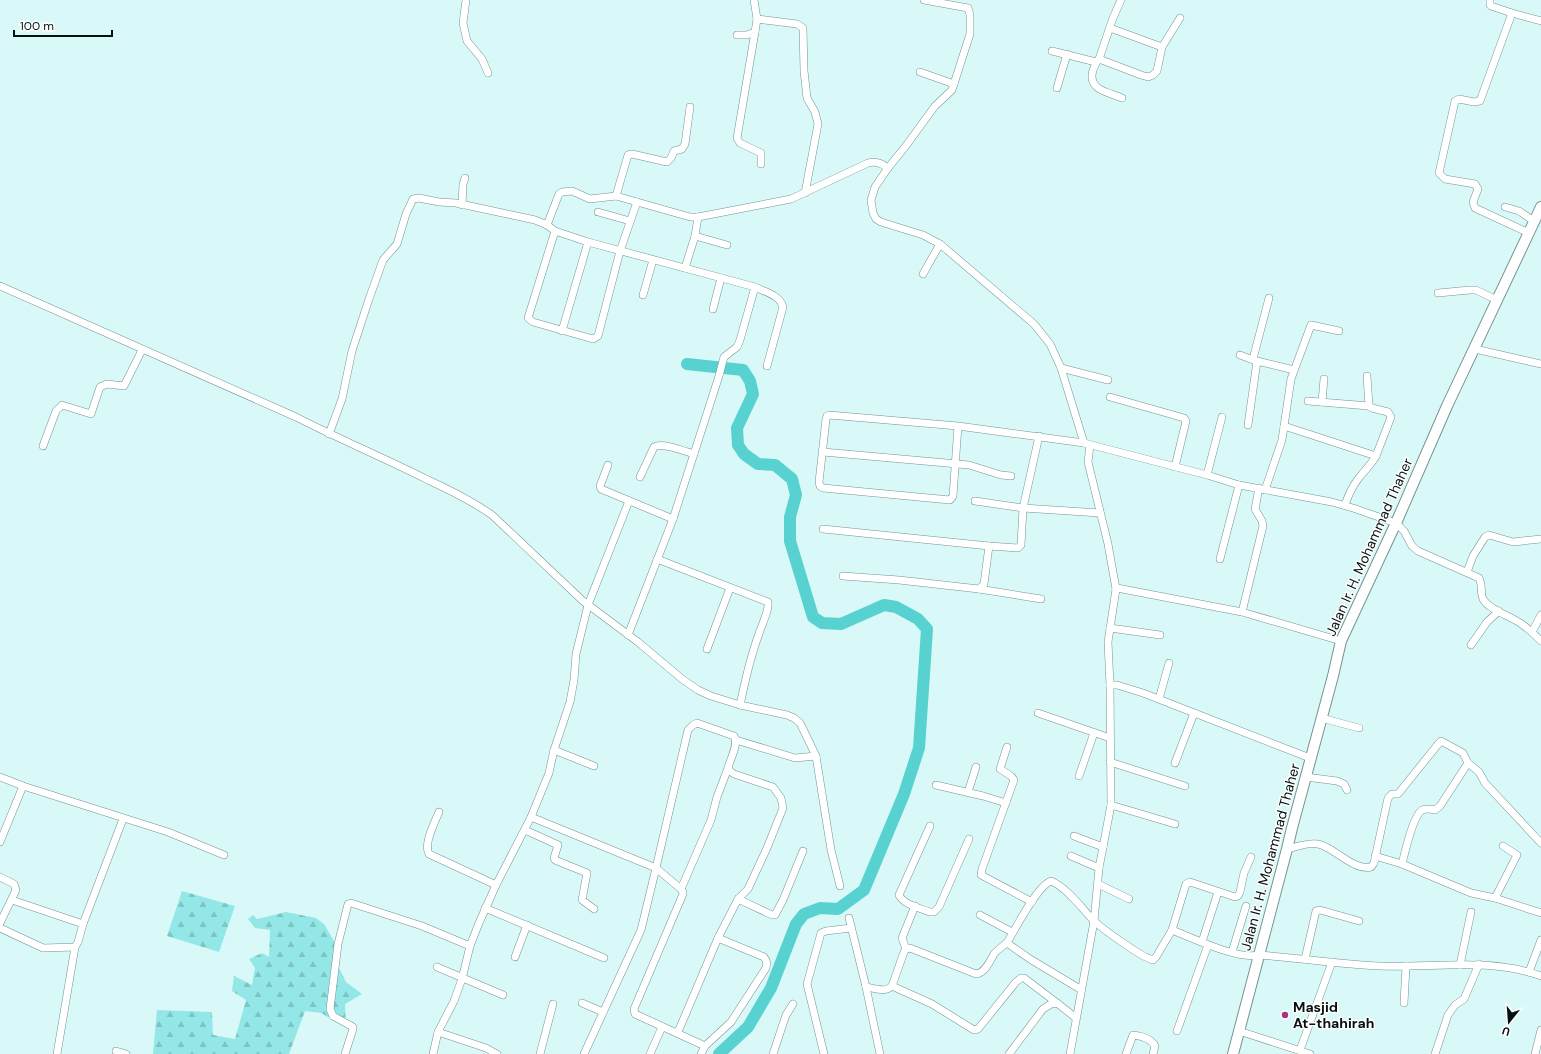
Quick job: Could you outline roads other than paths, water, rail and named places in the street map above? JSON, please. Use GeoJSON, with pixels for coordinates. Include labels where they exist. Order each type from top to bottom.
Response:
{"type":"FeatureCollection","features":[{"type":"Feature","properties":{"kind":"main road","name":"Jalan Ir. H. Mohammad Thaher"},"geometry":{"type":"LineString","coordinates":[[1233,1054],[1341,641],[1396,523],[1447,406],[1541,207]]}},
{"type":"Feature","properties":{"kind":"street"},"geometry":{"type":"LineString","coordinates":[[466,0],[463,23],[467,41],[482,59],[488,72]]}},
{"type":"Feature","properties":{"kind":"street"},"geometry":{"type":"LineString","coordinates":[[754,0],[757,19],[737,138],[740,143],[760,153],[761,164]]}},
{"type":"Feature","properties":{"kind":"street"},"geometry":{"type":"LineString","coordinates":[[924,0],[969,4],[970,34],[950,92],[934,106],[875,187],[871,200],[873,213],[876,219],[881,222],[923,235],[940,244],[1034,324],[1050,344],[1061,368],[1087,444],[1088,462],[1108,544],[1116,589],[1108,642],[1110,685],[1111,805],[1099,868],[1094,920],[1080,988],[1070,1054]]}},
{"type":"Feature","properties":{"kind":"street"},"geometry":{"type":"LineString","coordinates":[[1121,0],[1091,77],[1092,83],[1096,87],[1122,98]]}},
{"type":"Feature","properties":{"kind":"street"},"geometry":{"type":"LineString","coordinates":[[1490,0],[1491,6],[1541,21]]}},
{"type":"Feature","properties":{"kind":"street"},"geometry":{"type":"LineString","coordinates":[[1512,13],[1480,101],[1474,102],[1459,98],[1456,101],[1438,173],[1445,179],[1475,184],[1478,189],[1473,202],[1475,208],[1529,233]]}},
{"type":"Feature","properties":{"kind":"street"},"geometry":{"type":"LineString","coordinates":[[1052,51],[1098,60],[1141,76],[1148,77],[1157,71],[1162,47],[1180,18]]}},
{"type":"Feature","properties":{"kind":"street"},"geometry":{"type":"LineString","coordinates":[[757,19],[797,24],[803,28],[804,71],[807,98],[815,112],[818,124],[805,193]]}},
{"type":"Feature","properties":{"kind":"street"},"geometry":{"type":"LineString","coordinates":[[1110,28],[1162,47]]}},
{"type":"Feature","properties":{"kind":"street"},"geometry":{"type":"LineString","coordinates":[[737,35],[747,35],[754,32]]}},
{"type":"Feature","properties":{"kind":"street"},"geometry":{"type":"LineString","coordinates":[[1057,88],[1067,54]]}},
{"type":"Feature","properties":{"kind":"street"},"geometry":{"type":"LineString","coordinates":[[920,72],[954,84]]}},
{"type":"Feature","properties":{"kind":"street"},"geometry":{"type":"LineString","coordinates":[[616,196],[628,155],[632,154],[667,162],[671,158],[674,151],[682,149],[685,144],[690,107]]}},
{"type":"Feature","properties":{"kind":"street"},"geometry":{"type":"LineString","coordinates":[[547,225],[559,194],[562,192],[572,191],[590,199],[616,196],[690,217],[698,217],[791,200],[875,162],[888,168]]}},
{"type":"Feature","properties":{"kind":"street"},"geometry":{"type":"LineString","coordinates":[[459,204],[465,178]]}},
{"type":"Feature","properties":{"kind":"street"},"geometry":{"type":"LineString","coordinates":[[329,434],[342,399],[352,351],[359,327],[383,260],[396,244],[412,200],[419,198],[459,204],[535,220],[547,225],[555,231],[588,242],[755,287],[775,296],[782,302],[783,307],[767,366]]}},
{"type":"Feature","properties":{"kind":"street"},"geometry":{"type":"LineString","coordinates":[[555,231],[528,318],[532,322],[593,339],[598,336],[620,251],[637,202]]}},
{"type":"Feature","properties":{"kind":"street"},"geometry":{"type":"LineString","coordinates":[[1505,207],[1519,211],[1534,221]]}},
{"type":"Feature","properties":{"kind":"street"},"geometry":{"type":"LineString","coordinates":[[598,212],[630,221]]}},
{"type":"Feature","properties":{"kind":"street"},"geometry":{"type":"LineString","coordinates":[[685,268],[695,236],[698,217]]}},
{"type":"Feature","properties":{"kind":"street"},"geometry":{"type":"LineString","coordinates":[[695,236],[727,245]]}},
{"type":"Feature","properties":{"kind":"street"},"geometry":{"type":"LineString","coordinates":[[562,331],[588,242]]}},
{"type":"Feature","properties":{"kind":"street"},"geometry":{"type":"LineString","coordinates":[[923,274],[940,244]]}},
{"type":"Feature","properties":{"kind":"street"},"geometry":{"type":"LineString","coordinates":[[643,295],[653,260]]}},
{"type":"Feature","properties":{"kind":"street"},"geometry":{"type":"LineString","coordinates":[[713,309],[721,278]]}},
{"type":"Feature","properties":{"kind":"street"},"geometry":{"type":"LineString","coordinates":[[0,286],[266,404],[399,465],[479,506],[492,516],[588,605],[628,635],[682,680],[711,696],[740,705],[794,718],[800,722],[816,756],[831,850],[840,886]]}},
{"type":"Feature","properties":{"kind":"street"},"geometry":{"type":"LineString","coordinates":[[628,635],[673,519],[721,370],[722,360],[726,354],[737,347],[755,287]]}},
{"type":"Feature","properties":{"kind":"street"},"geometry":{"type":"LineString","coordinates":[[1438,293],[1476,290],[1497,300]]}},
{"type":"Feature","properties":{"kind":"street"},"geometry":{"type":"LineString","coordinates":[[1248,425],[1255,360],[1269,298]]}},
{"type":"Feature","properties":{"kind":"street"},"geometry":{"type":"LineString","coordinates":[[1242,612],[1264,526],[1255,509],[1282,440],[1291,379],[1294,370],[1311,325],[1338,331]]}},
{"type":"Feature","properties":{"kind":"street"},"geometry":{"type":"LineString","coordinates":[[1475,349],[1541,364]]}},
{"type":"Feature","properties":{"kind":"street"},"geometry":{"type":"LineString","coordinates":[[43,446],[56,411],[60,406],[62,405],[91,414],[100,387],[107,384],[124,386],[142,350]]}},
{"type":"Feature","properties":{"kind":"street"},"geometry":{"type":"LineString","coordinates":[[1240,355],[1294,370]]}},
{"type":"Feature","properties":{"kind":"street"},"geometry":{"type":"LineString","coordinates":[[1061,368],[1108,380]]}},
{"type":"Feature","properties":{"kind":"street"},"geometry":{"type":"LineString","coordinates":[[1367,376],[1369,406]]}},
{"type":"Feature","properties":{"kind":"street"},"geometry":{"type":"LineString","coordinates":[[1322,402],[1324,379]]}},
{"type":"Feature","properties":{"kind":"street"},"geometry":{"type":"LineString","coordinates":[[1110,397],[1184,418],[1186,421],[1175,467]]}},
{"type":"Feature","properties":{"kind":"street"},"geometry":{"type":"LineString","coordinates":[[1308,401],[1369,406],[1388,412],[1391,417],[1371,466],[1358,478],[1345,505]]}},
{"type":"Feature","properties":{"kind":"street"},"geometry":{"type":"LineString","coordinates":[[958,426],[953,496],[950,500],[823,488],[820,486],[819,482],[826,419],[829,415],[958,426],[1039,436],[1087,444],[1208,475],[1239,485],[1345,505],[1396,523],[1404,531],[1412,546],[1418,552],[1468,572],[1479,578],[1482,586],[1482,598],[1486,603],[1520,622],[1541,641]]}},
{"type":"Feature","properties":{"kind":"street"},"geometry":{"type":"LineString","coordinates":[[1208,475],[1222,417]]}},
{"type":"Feature","properties":{"kind":"street"},"geometry":{"type":"LineString","coordinates":[[1284,426],[1376,456]]}},
{"type":"Feature","properties":{"kind":"street"},"geometry":{"type":"LineString","coordinates":[[823,529],[989,546],[1020,547],[1023,508],[1039,436]]}},
{"type":"Feature","properties":{"kind":"street"},"geometry":{"type":"LineString","coordinates":[[640,477],[654,447],[656,446],[664,445],[694,454]]}},
{"type":"Feature","properties":{"kind":"street"},"geometry":{"type":"LineString","coordinates":[[823,452],[976,466],[1001,475],[1012,476]]}},
{"type":"Feature","properties":{"kind":"street"},"geometry":{"type":"LineString","coordinates":[[608,465],[600,488],[673,519]]}},
{"type":"Feature","properties":{"kind":"street"},"geometry":{"type":"LineString","coordinates":[[1220,559],[1239,485]]}},
{"type":"Feature","properties":{"kind":"street"},"geometry":{"type":"LineString","coordinates":[[433,1054],[438,1032],[454,1001],[462,979],[470,946],[485,908],[525,830],[549,772],[554,750],[570,702],[574,680],[576,654],[588,605],[629,501]]}},
{"type":"Feature","properties":{"kind":"street"},"geometry":{"type":"LineString","coordinates":[[976,501],[1023,508],[1100,513]]}},
{"type":"Feature","properties":{"kind":"street"},"geometry":{"type":"LineString","coordinates":[[1468,572],[1473,556],[1485,537],[1489,535],[1513,542],[1541,539]]}},
{"type":"Feature","properties":{"kind":"street"},"geometry":{"type":"LineString","coordinates":[[979,589],[984,584],[989,546]]}},
{"type":"Feature","properties":{"kind":"street"},"geometry":{"type":"LineString","coordinates":[[658,559],[768,602],[768,606],[748,663],[740,705]]}},
{"type":"Feature","properties":{"kind":"street"},"geometry":{"type":"LineString","coordinates":[[843,576],[899,580],[979,589],[1041,599]]}},
{"type":"Feature","properties":{"kind":"street"},"geometry":{"type":"LineString","coordinates":[[707,649],[730,588]]}},
{"type":"Feature","properties":{"kind":"street"},"geometry":{"type":"LineString","coordinates":[[1116,589],[1242,612],[1341,641]]}},
{"type":"Feature","properties":{"kind":"street"},"geometry":{"type":"LineString","coordinates":[[1471,646],[1487,622],[1499,611]]}},
{"type":"Feature","properties":{"kind":"street"},"geometry":{"type":"LineString","coordinates":[[1532,632],[1541,615]]}},
{"type":"Feature","properties":{"kind":"street"},"geometry":{"type":"LineString","coordinates":[[1110,628],[1160,634]]}},
{"type":"Feature","properties":{"kind":"street"},"geometry":{"type":"LineString","coordinates":[[1159,699],[1169,663]]}},
{"type":"Feature","properties":{"kind":"street"},"geometry":{"type":"LineString","coordinates":[[1110,685],[1117,685],[1159,699],[1310,758]]}},
{"type":"Feature","properties":{"kind":"street"},"geometry":{"type":"LineString","coordinates":[[1038,713],[1110,738]]}},
{"type":"Feature","properties":{"kind":"street"},"geometry":{"type":"LineString","coordinates":[[1175,763],[1194,713]]}},
{"type":"Feature","properties":{"kind":"street"},"geometry":{"type":"LineString","coordinates":[[1321,718],[1359,728]]}},
{"type":"Feature","properties":{"kind":"street"},"geometry":{"type":"LineString","coordinates":[[584,1054],[641,930],[690,728],[697,723],[731,735],[736,740],[795,758],[816,756]]}},
{"type":"Feature","properties":{"kind":"street"},"geometry":{"type":"LineString","coordinates":[[1079,776],[1094,733]]}},
{"type":"Feature","properties":{"kind":"street"},"geometry":{"type":"LineString","coordinates":[[681,889],[711,820],[736,740]]}},
{"type":"Feature","properties":{"kind":"street"},"geometry":{"type":"LineString","coordinates":[[1287,849],[1317,843],[1331,849],[1353,863],[1371,867],[1374,863],[1388,798],[1392,794],[1398,794],[1439,742],[1444,742],[1463,753],[1468,763],[1479,772],[1485,783],[1541,843]]}},
{"type":"Feature","properties":{"kind":"street"},"geometry":{"type":"LineString","coordinates":[[1007,747],[1000,769],[1011,776],[1014,780],[981,875],[1032,902]]}},
{"type":"Feature","properties":{"kind":"street"},"geometry":{"type":"LineString","coordinates":[[554,750],[594,766]]}},
{"type":"Feature","properties":{"kind":"street"},"geometry":{"type":"LineString","coordinates":[[1110,762],[1185,786]]}},
{"type":"Feature","properties":{"kind":"street"},"geometry":{"type":"LineString","coordinates":[[1402,864],[1415,820],[1420,812],[1428,809],[1435,810],[1440,806],[1468,763]]}},
{"type":"Feature","properties":{"kind":"street"},"geometry":{"type":"LineString","coordinates":[[968,792],[976,767]]}},
{"type":"Feature","properties":{"kind":"street"},"geometry":{"type":"LineString","coordinates":[[678,1032],[718,938],[738,899],[748,889],[783,808],[781,798],[773,787],[734,774],[728,768]]}},
{"type":"Feature","properties":{"kind":"street"},"geometry":{"type":"LineString","coordinates":[[0,777],[123,819],[168,832],[224,855]]}},
{"type":"Feature","properties":{"kind":"street"},"geometry":{"type":"LineString","coordinates":[[1306,777],[1337,780],[1344,784],[1347,790]]}},
{"type":"Feature","properties":{"kind":"street"},"geometry":{"type":"LineString","coordinates":[[0,842],[23,786]]}},
{"type":"Feature","properties":{"kind":"street"},"geometry":{"type":"LineString","coordinates":[[936,786],[968,792],[1006,803]]}},
{"type":"Feature","properties":{"kind":"street"},"geometry":{"type":"LineString","coordinates":[[1111,805],[1175,824]]}},
{"type":"Feature","properties":{"kind":"street"},"geometry":{"type":"LineString","coordinates":[[439,812],[427,844],[426,850],[428,854],[496,885]]}},
{"type":"Feature","properties":{"kind":"street"},"geometry":{"type":"LineString","coordinates":[[531,817],[656,868],[681,889],[683,894],[634,1009],[635,1014],[662,1027],[678,1032],[705,1046]]}},
{"type":"Feature","properties":{"kind":"street"},"geometry":{"type":"LineString","coordinates":[[57,1054],[74,947],[78,942],[82,924],[123,819]]}},
{"type":"Feature","properties":{"kind":"street"},"geometry":{"type":"LineString","coordinates":[[930,826],[899,895],[901,899],[930,912],[937,910],[969,839]]}},
{"type":"Feature","properties":{"kind":"street"},"geometry":{"type":"LineString","coordinates":[[525,830],[558,845],[554,858],[555,860],[588,873],[582,900],[594,909]]}},
{"type":"Feature","properties":{"kind":"street"},"geometry":{"type":"LineString","coordinates":[[1074,836],[1103,848]]}},
{"type":"Feature","properties":{"kind":"street"},"geometry":{"type":"LineString","coordinates":[[1495,898],[1517,855],[1503,846]]}},
{"type":"Feature","properties":{"kind":"street"},"geometry":{"type":"LineString","coordinates":[[738,899],[775,915],[783,900],[803,851]]}},
{"type":"Feature","properties":{"kind":"street"},"geometry":{"type":"LineString","coordinates":[[1071,856],[1099,868]]}},
{"type":"Feature","properties":{"kind":"street"},"geometry":{"type":"LineString","coordinates":[[1375,856],[1402,864],[1471,893],[1495,898],[1541,913]]}},
{"type":"Feature","properties":{"kind":"street"},"geometry":{"type":"LineString","coordinates":[[906,949],[914,949],[979,974],[996,952],[1007,943],[1012,932],[1041,889],[1051,881],[1063,889],[1094,920],[1118,939],[1153,960],[1172,930],[1188,883],[1232,897],[1238,896],[1244,874],[1251,857]]}},
{"type":"Feature","properties":{"kind":"street"},"geometry":{"type":"LineString","coordinates":[[0,877],[14,884],[16,887],[12,900],[0,923]]}},
{"type":"Feature","properties":{"kind":"street"},"geometry":{"type":"LineString","coordinates":[[1098,884],[1129,899]]}},
{"type":"Feature","properties":{"kind":"street"},"geometry":{"type":"LineString","coordinates":[[1177,1031],[1205,944],[1218,892]]}},
{"type":"Feature","properties":{"kind":"street"},"geometry":{"type":"LineString","coordinates":[[12,900],[82,924]]}},
{"type":"Feature","properties":{"kind":"street"},"geometry":{"type":"LineString","coordinates":[[345,1054],[353,1029],[350,1025],[333,1016],[330,1009],[338,944],[348,904],[352,903],[422,926],[470,946]]}},
{"type":"Feature","properties":{"kind":"street"},"geometry":{"type":"LineString","coordinates":[[906,949],[902,938],[915,906]]}},
{"type":"Feature","properties":{"kind":"street"},"geometry":{"type":"LineString","coordinates":[[1232,952],[1246,906]]}},
{"type":"Feature","properties":{"kind":"street"},"geometry":{"type":"LineString","coordinates":[[485,908],[604,958]]}},
{"type":"Feature","properties":{"kind":"street"},"geometry":{"type":"LineString","coordinates":[[1305,959],[1316,911],[1320,910],[1358,921]]}},
{"type":"Feature","properties":{"kind":"street"},"geometry":{"type":"LineString","coordinates":[[1460,965],[1471,912]]}},
{"type":"Feature","properties":{"kind":"street"},"geometry":{"type":"LineString","coordinates":[[980,915],[1012,932]]}},
{"type":"Feature","properties":{"kind":"street"},"geometry":{"type":"LineString","coordinates":[[848,918],[866,987],[880,1054]]}},
{"type":"Feature","properties":{"kind":"street"},"geometry":{"type":"LineString","coordinates":[[515,957],[527,926]]}},
{"type":"Feature","properties":{"kind":"street"},"geometry":{"type":"LineString","coordinates":[[0,928],[43,948],[74,947]]}},
{"type":"Feature","properties":{"kind":"street"},"geometry":{"type":"LineString","coordinates":[[824,1054],[808,991],[808,977],[821,933],[851,928]]}},
{"type":"Feature","properties":{"kind":"street"},"geometry":{"type":"LineString","coordinates":[[1172,930],[1205,944],[1250,956],[1259,955],[1381,966],[1479,964],[1503,966],[1541,976]]}},
{"type":"Feature","properties":{"kind":"street"},"geometry":{"type":"LineString","coordinates":[[701,1054],[705,1046],[731,1022],[766,968],[767,963],[767,960],[764,957],[718,938]]}},
{"type":"Feature","properties":{"kind":"street"},"geometry":{"type":"LineString","coordinates":[[1529,972],[1541,940]]}},
{"type":"Feature","properties":{"kind":"street"},"geometry":{"type":"LineString","coordinates":[[1007,943],[1030,959],[1080,988]]}},
{"type":"Feature","properties":{"kind":"street"},"geometry":{"type":"LineString","coordinates":[[866,987],[888,990],[892,986],[902,955],[906,949]]}},
{"type":"Feature","properties":{"kind":"street"},"geometry":{"type":"LineString","coordinates":[[1300,1050],[1332,962]]}},
{"type":"Feature","properties":{"kind":"street"},"geometry":{"type":"LineString","coordinates":[[1435,1054],[1448,1015],[1455,1005],[1464,999],[1479,964]]}},
{"type":"Feature","properties":{"kind":"street"},"geometry":{"type":"LineString","coordinates":[[1404,1003],[1406,966]]}},
{"type":"Feature","properties":{"kind":"street"},"geometry":{"type":"LineString","coordinates":[[437,967],[462,979],[504,995]]}},
{"type":"Feature","properties":{"kind":"street"},"geometry":{"type":"LineString","coordinates":[[892,986],[932,1004],[974,1030],[978,1029],[1016,982],[1021,978],[1024,978],[1076,1018]]}},
{"type":"Feature","properties":{"kind":"street"},"geometry":{"type":"LineString","coordinates":[[582,1003],[603,1012]]}},
{"type":"Feature","properties":{"kind":"street"},"geometry":{"type":"LineString","coordinates":[[1009,1054],[1043,1009],[1051,1004],[1057,1003]]}},
{"type":"Feature","properties":{"kind":"street"},"geometry":{"type":"LineString","coordinates":[[540,1054],[553,1004]]}},
{"type":"Feature","properties":{"kind":"street"},"geometry":{"type":"LineString","coordinates":[[773,1054],[786,1014],[793,1004]]}},
{"type":"Feature","properties":{"kind":"street"},"geometry":{"type":"LineString","coordinates":[[650,1054],[662,1027]]}},
{"type":"Feature","properties":{"kind":"street"},"geometry":{"type":"LineString","coordinates":[[1535,1054],[1541,1030]]}},
{"type":"Feature","properties":{"kind":"street"},"geometry":{"type":"LineString","coordinates":[[1239,1031],[1310,1054]]}},
{"type":"Feature","properties":{"kind":"street"},"geometry":{"type":"LineString","coordinates":[[438,1032],[486,1048],[497,1054]]}},
{"type":"Feature","properties":{"kind":"street"},"geometry":{"type":"LineString","coordinates":[[1126,1054],[1134,1035],[1142,1036],[1152,1041],[1155,1046],[1153,1054]]}},
{"type":"Feature","properties":{"kind":"street"},"geometry":{"type":"LineString","coordinates":[[116,1050],[126,1054]]}},
{"type":"Feature","properties":{"kind":"waterway"},"geometry":{"type":"LineString","coordinates":[[687,364],[743,370],[750,381],[753,394],[737,428],[738,445],[744,454],[758,464],[775,465],[792,479],[796,495],[790,517],[790,541],[813,617],[822,623],[841,624],[884,605],[896,607],[918,619],[927,629],[919,748],[904,794],[864,890],[838,909],[820,908],[804,914],[796,924],[771,988],[748,1027],[719,1054]]}},
{"type":"Feature","properties":{"kind":"place","name":"Masjid At-thahirah"},"geometry":{"type":"Point","coordinates":[1285,1015]}}]}
